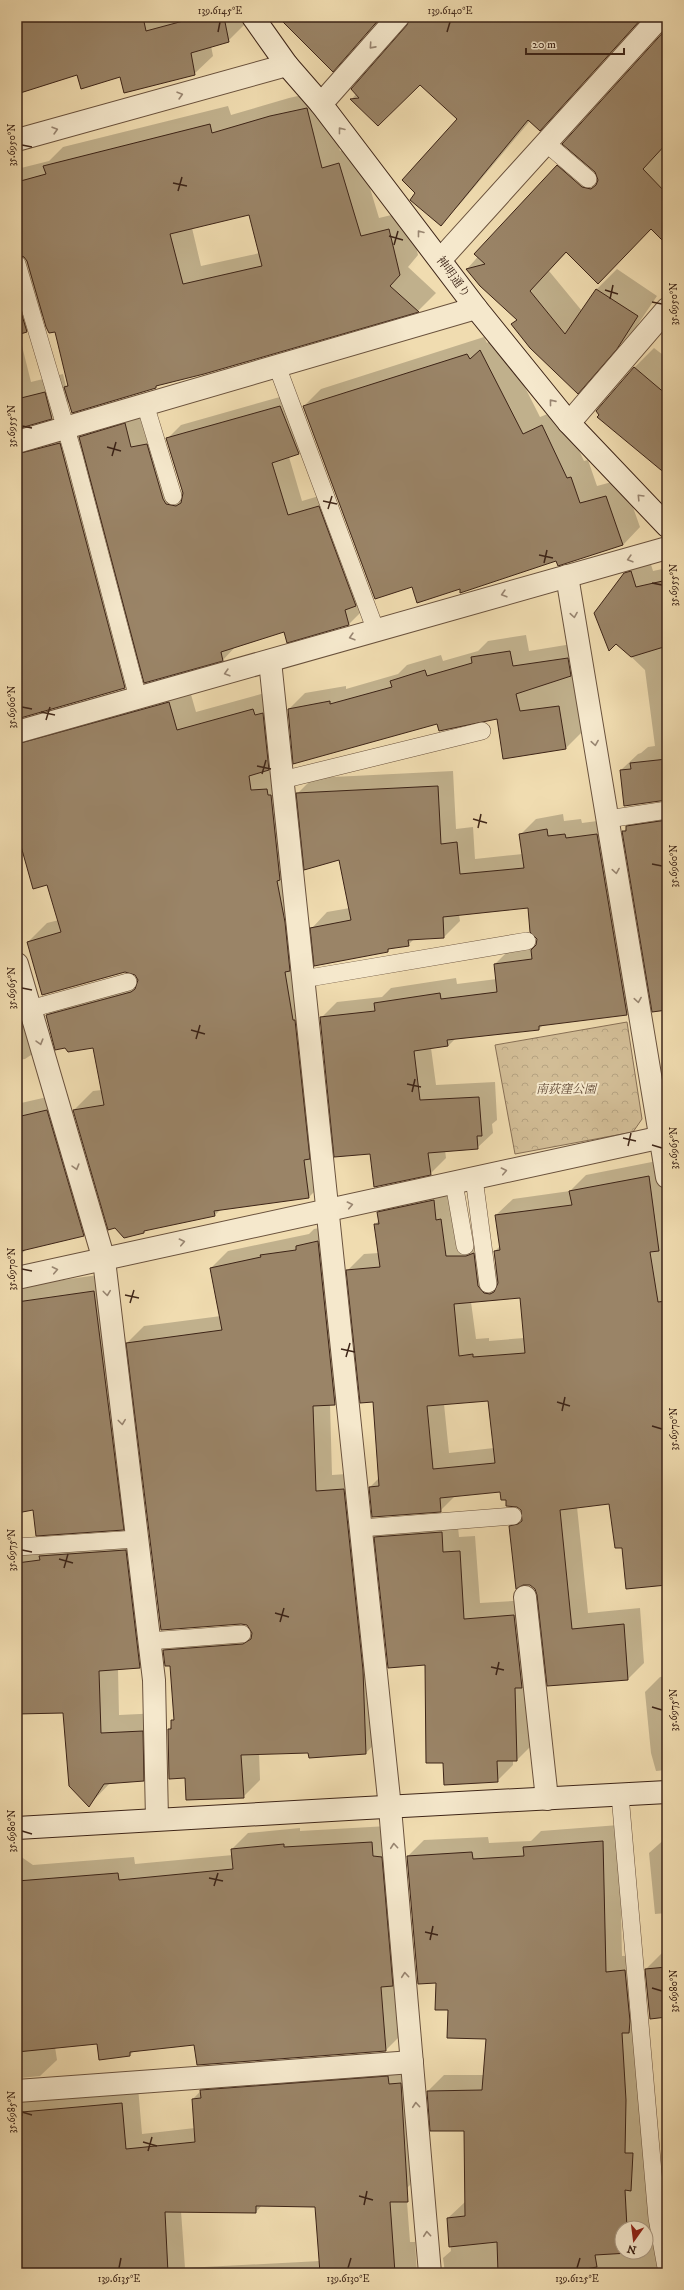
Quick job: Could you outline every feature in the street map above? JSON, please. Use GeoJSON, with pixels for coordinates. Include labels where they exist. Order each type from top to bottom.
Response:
{"type":"FeatureCollection","features":[{"type":"Feature","properties":{"kind":"street","name":"神明通り"},"geometry":{"type":"LineString","coordinates":[[253,17],[287,65],[321,104],[476,308],[569,424],[667,526]]}},
{"type":"Feature","properties":{"kind":"street"},"geometry":{"type":"LineString","coordinates":[[321,104],[398,17]]}},
{"type":"Feature","properties":{"kind":"street"},"geometry":{"type":"LineString","coordinates":[[440,259],[660,17]]}},
{"type":"Feature","properties":{"kind":"street"},"geometry":{"type":"LineString","coordinates":[[17,140],[287,65]]}},
{"type":"Feature","properties":{"kind":"street"},"geometry":{"type":"LineString","coordinates":[[17,442],[476,308]]}},
{"type":"Feature","properties":{"kind":"street"},"geometry":{"type":"LineString","coordinates":[[569,424],[667,309]]}},
{"type":"Feature","properties":{"kind":"street"},"geometry":{"type":"LineString","coordinates":[[17,732],[667,548]]}},
{"type":"Feature","properties":{"kind":"street"},"geometry":{"type":"LineString","coordinates":[[567,576],[664,1137],[667,1177]]}},
{"type":"Feature","properties":{"kind":"street"},"geometry":{"type":"LineString","coordinates":[[270,661],[390,1808],[430,2273]]}},
{"type":"Feature","properties":{"kind":"street"},"geometry":{"type":"LineString","coordinates":[[17,964],[104,1260],[154,1680],[157,1819]]}},
{"type":"Feature","properties":{"kind":"street"},"geometry":{"type":"LineString","coordinates":[[17,1278],[664,1137]]}},
{"type":"Feature","properties":{"kind":"street"},"geometry":{"type":"LineString","coordinates":[[525,1597],[547,1799]]}},
{"type":"Feature","properties":{"kind":"street"},"geometry":{"type":"LineString","coordinates":[[17,1828],[157,1819],[390,1808],[667,1792]]}},
{"type":"Feature","properties":{"kind":"street"},"geometry":{"type":"LineString","coordinates":[[17,2091],[412,2062]]}},
{"type":"Feature","properties":{"kind":"lane"},"geometry":{"type":"LineString","coordinates":[[546,143],[588,179]]}},
{"type":"Feature","properties":{"kind":"lane"},"geometry":{"type":"LineString","coordinates":[[17,264],[64,428],[74,456],[138,698]]}},
{"type":"Feature","properties":{"kind":"lane"},"geometry":{"type":"LineString","coordinates":[[277,366],[376,631]]}},
{"type":"Feature","properties":{"kind":"lane"},"geometry":{"type":"LineString","coordinates":[[145,404],[173,496]]}},
{"type":"Feature","properties":{"kind":"lane"},"geometry":{"type":"LineString","coordinates":[[282,780],[482,731]]}},
{"type":"Feature","properties":{"kind":"lane"},"geometry":{"type":"LineString","coordinates":[[608,819],[667,810]]}},
{"type":"Feature","properties":{"kind":"lane"},"geometry":{"type":"LineString","coordinates":[[303,979],[527,941]]}},
{"type":"Feature","properties":{"kind":"lane"},"geometry":{"type":"LineString","coordinates":[[30,1008],[128,982]]}},
{"type":"Feature","properties":{"kind":"lane"},"geometry":{"type":"LineString","coordinates":[[464,1180],[465,1246]]}},
{"type":"Feature","properties":{"kind":"lane"},"geometry":{"type":"LineString","coordinates":[[464,1180],[488,1284]]}},
{"type":"Feature","properties":{"kind":"lane"},"geometry":{"type":"LineString","coordinates":[[361,1528],[513,1516]]}},
{"type":"Feature","properties":{"kind":"lane"},"geometry":{"type":"LineString","coordinates":[[17,1547],[136,1538]]}},
{"type":"Feature","properties":{"kind":"lane"},"geometry":{"type":"LineString","coordinates":[[149,1641],[242,1634]]}},
{"type":"Feature","properties":{"kind":"lane"},"geometry":{"type":"LineString","coordinates":[[620,1795],[657,2218],[667,2273]]}},
{"type":"Feature","properties":{"kind":"green space","name":"南荻窪公園"},"geometry":{"type":"Polygon","coordinates":[[[627,1022],[642,1119],[633,1132],[515,1154],[495,1045],[627,1022]]]}},
{"type":"Feature","properties":{"kind":"building"},"geometry":{"type":"Polygon","coordinates":[[[37,17],[143,17],[146,31],[198,17],[224,17],[229,42],[191,53],[195,75],[124,93],[120,77],[81,89],[77,75],[17,94],[17,23],[37,17]]]}},
{"type":"Feature","properties":{"kind":"building"},"geometry":{"type":"Polygon","coordinates":[[[278,17],[381,17],[333,72],[278,17]]]}},
{"type":"Feature","properties":{"kind":"building"},"geometry":{"type":"Polygon","coordinates":[[[410,17],[643,17],[540,131],[528,120],[441,226],[410,200],[415,193],[402,180],[457,119],[420,85],[378,126],[350,99],[359,98],[351,89],[407,25],[410,17]]]}},
{"type":"Feature","properties":{"kind":"building"},"geometry":{"type":"Polygon","coordinates":[[[667,28],[667,143],[643,169],[667,194],[667,245],[651,229],[598,284],[566,252],[530,291],[565,334],[596,289],[638,316],[617,349],[578,394],[530,348],[511,324],[517,320],[480,286],[466,269],[485,264],[474,254],[557,165],[582,187],[591,189],[596,185],[598,180],[595,172],[562,144],[667,28]]]}},
{"type":"Feature","properties":{"kind":"building"},"geometry":{"type":"Polygon","coordinates":[[[307,108],[322,168],[339,163],[361,236],[389,229],[400,275],[390,286],[419,312],[204,374],[156,386],[156,388],[72,413],[64,387],[68,386],[55,332],[49,333],[46,327],[27,261],[24,257],[17,254],[17,182],[46,174],[43,166],[210,124],[212,133],[270,116],[307,108]],[[249,215],[170,234],[183,284],[262,266],[249,215]]]}},
{"type":"Feature","properties":{"kind":"building"},"geometry":{"type":"Polygon","coordinates":[[[17,299],[27,332],[17,335],[17,299]]]}},
{"type":"Feature","properties":{"kind":"building"},"geometry":{"type":"Polygon","coordinates":[[[480,350],[523,434],[542,425],[567,478],[571,477],[580,503],[606,496],[623,545],[558,566],[556,561],[460,593],[460,589],[417,603],[412,587],[375,599],[303,406],[467,354],[470,359],[480,350]]]}},
{"type":"Feature","properties":{"kind":"building"},"geometry":{"type":"Polygon","coordinates":[[[634,367],[667,395],[667,475],[597,417],[599,415],[596,411],[634,367]]]}},
{"type":"Feature","properties":{"kind":"building"},"geometry":{"type":"Polygon","coordinates":[[[45,392],[52,419],[17,429],[17,399],[45,392]]]}},
{"type":"Feature","properties":{"kind":"building"},"geometry":{"type":"Polygon","coordinates":[[[280,406],[299,454],[272,463],[288,515],[319,506],[356,606],[345,610],[349,625],[287,643],[284,632],[221,652],[223,661],[144,683],[79,437],[125,423],[131,447],[147,444],[163,499],[166,504],[176,506],[181,503],[183,493],[166,438],[280,406]]]}},
{"type":"Feature","properties":{"kind":"building"},"geometry":{"type":"Polygon","coordinates":[[[60,443],[125,688],[17,719],[17,454],[60,443]]]}},
{"type":"Feature","properties":{"kind":"building"},"geometry":{"type":"Polygon","coordinates":[[[631,571],[636,587],[667,580],[667,646],[631,657],[616,644],[609,651],[594,613],[624,573],[631,571]]]}},
{"type":"Feature","properties":{"kind":"building"},"geometry":{"type":"Polygon","coordinates":[[[510,651],[513,666],[568,658],[571,676],[516,694],[520,711],[559,706],[566,749],[503,759],[497,719],[439,731],[437,724],[293,764],[288,709],[330,701],[330,704],[392,687],[390,681],[425,670],[427,676],[472,663],[471,657],[510,651]]]}},
{"type":"Feature","properties":{"kind":"building"},"geometry":{"type":"Polygon","coordinates":[[[169,702],[177,730],[253,709],[255,715],[263,713],[269,770],[249,776],[251,790],[267,789],[268,795],[271,795],[280,880],[277,881],[285,922],[290,971],[285,972],[293,1020],[295,1020],[310,1159],[304,1160],[309,1198],[214,1211],[215,1216],[144,1231],[144,1233],[124,1238],[115,1228],[108,1230],[73,1110],[104,1105],[93,1048],[68,1052],[65,1048],[55,1050],[46,1015],[131,992],[135,989],[138,980],[135,975],[125,972],[42,995],[27,942],[61,932],[47,885],[33,889],[17,832],[17,744],[169,702]]]}},
{"type":"Feature","properties":{"kind":"building"},"geometry":{"type":"Polygon","coordinates":[[[667,759],[667,800],[624,806],[620,770],[631,769],[630,763],[667,759]]]}},
{"type":"Feature","properties":{"kind":"building"},"geometry":{"type":"Polygon","coordinates":[[[438,786],[441,844],[457,842],[460,874],[524,868],[519,834],[547,829],[548,836],[565,834],[566,838],[597,834],[627,1015],[539,1026],[539,1030],[447,1040],[448,1046],[414,1051],[420,1100],[479,1097],[482,1136],[477,1136],[478,1149],[428,1153],[431,1175],[374,1187],[370,1154],[334,1157],[320,1017],[375,1011],[374,1003],[440,993],[441,999],[497,992],[494,964],[532,959],[531,950],[536,945],[537,939],[530,932],[528,908],[443,917],[444,938],[408,940],[409,946],[388,949],[388,952],[314,966],[310,928],[351,920],[339,860],[304,870],[296,793],[438,786]]]}},
{"type":"Feature","properties":{"kind":"building"},"geometry":{"type":"Polygon","coordinates":[[[667,820],[667,1010],[652,1012],[622,831],[626,831],[626,826],[667,820]]]}},
{"type":"Feature","properties":{"kind":"building"},"geometry":{"type":"Polygon","coordinates":[[[47,1110],[84,1236],[17,1252],[17,1117],[47,1110]]]}},
{"type":"Feature","properties":{"kind":"building"},"geometry":{"type":"Polygon","coordinates":[[[649,1176],[659,1251],[650,1252],[658,1302],[667,1301],[667,1585],[626,1589],[622,1548],[615,1548],[609,1504],[560,1510],[572,1629],[624,1624],[628,1680],[547,1686],[537,1595],[535,1589],[530,1585],[523,1585],[516,1589],[509,1526],[518,1524],[522,1521],[521,1510],[517,1507],[506,1506],[506,1500],[501,1500],[500,1492],[440,1498],[441,1512],[372,1517],[369,1487],[379,1486],[373,1402],[360,1403],[346,1270],[380,1267],[374,1224],[379,1224],[377,1212],[434,1200],[436,1220],[441,1219],[446,1256],[466,1256],[474,1253],[478,1286],[484,1293],[490,1294],[494,1292],[498,1283],[494,1251],[500,1250],[495,1215],[572,1205],[569,1191],[649,1176]],[[520,1298],[454,1304],[459,1356],[473,1354],[473,1357],[525,1353],[520,1298]],[[488,1401],[427,1406],[433,1469],[495,1463],[488,1401]]]}},
{"type":"Feature","properties":{"kind":"building"},"geometry":{"type":"Polygon","coordinates":[[[318,1241],[335,1405],[313,1406],[316,1491],[344,1489],[363,1670],[366,1754],[309,1758],[308,1753],[241,1755],[244,1798],[186,1800],[185,1778],[169,1779],[168,1729],[171,1729],[171,1720],[174,1720],[170,1666],[165,1666],[163,1650],[243,1644],[251,1639],[252,1633],[247,1625],[241,1624],[161,1630],[126,1343],[222,1330],[210,1268],[261,1257],[260,1255],[296,1250],[296,1246],[318,1241]]]}},
{"type":"Feature","properties":{"kind":"building"},"geometry":{"type":"Polygon","coordinates":[[[94,1291],[124,1530],[36,1536],[33,1510],[17,1513],[17,1302],[94,1291]]]}},
{"type":"Feature","properties":{"kind":"building"},"geometry":{"type":"Polygon","coordinates":[[[442,1532],[443,1552],[460,1551],[464,1619],[514,1615],[522,1688],[515,1688],[517,1761],[497,1761],[498,1782],[444,1785],[443,1763],[426,1763],[425,1665],[388,1668],[374,1537],[442,1532]]]}},
{"type":"Feature","properties":{"kind":"building"},"geometry":{"type":"Polygon","coordinates":[[[126,1550],[140,1668],[99,1671],[101,1733],[143,1731],[144,1781],[104,1784],[89,1807],[69,1786],[63,1713],[17,1714],[17,1563],[40,1560],[39,1556],[126,1550]]]}},
{"type":"Feature","properties":{"kind":"building"},"geometry":{"type":"Polygon","coordinates":[[[603,1841],[606,1972],[625,1970],[630,2021],[629,2033],[622,2033],[626,2100],[625,2153],[633,2153],[631,2191],[625,2190],[627,2220],[614,2220],[614,2254],[595,2255],[597,2267],[563,2273],[498,2273],[497,2242],[449,2247],[447,2218],[465,2216],[464,2131],[430,2131],[427,2091],[482,2090],[486,2039],[447,2038],[448,2010],[435,2010],[436,1983],[418,1984],[407,1856],[472,1852],[473,1859],[524,1856],[523,1847],[603,1841]]]}},
{"type":"Feature","properties":{"kind":"building"},"geometry":{"type":"Polygon","coordinates":[[[372,1842],[373,1856],[382,1857],[393,1986],[381,1987],[386,2051],[197,2065],[194,2045],[130,2052],[130,2056],[99,2060],[97,2044],[17,2052],[17,1881],[118,1873],[119,1880],[233,1869],[231,1849],[284,1844],[284,1847],[372,1842]]]}},
{"type":"Feature","properties":{"kind":"building"},"geometry":{"type":"Polygon","coordinates":[[[667,1967],[667,2017],[650,2019],[645,1969],[667,1967]]]}},
{"type":"Feature","properties":{"kind":"building"},"geometry":{"type":"Polygon","coordinates":[[[388,2076],[389,2084],[401,2083],[408,2202],[390,2202],[395,2273],[320,2273],[315,2207],[256,2206],[256,2213],[165,2212],[168,2273],[17,2273],[17,2116],[22,2116],[22,2112],[122,2103],[126,2149],[195,2142],[192,2099],[201,2098],[200,2090],[388,2076]]]}}]}
